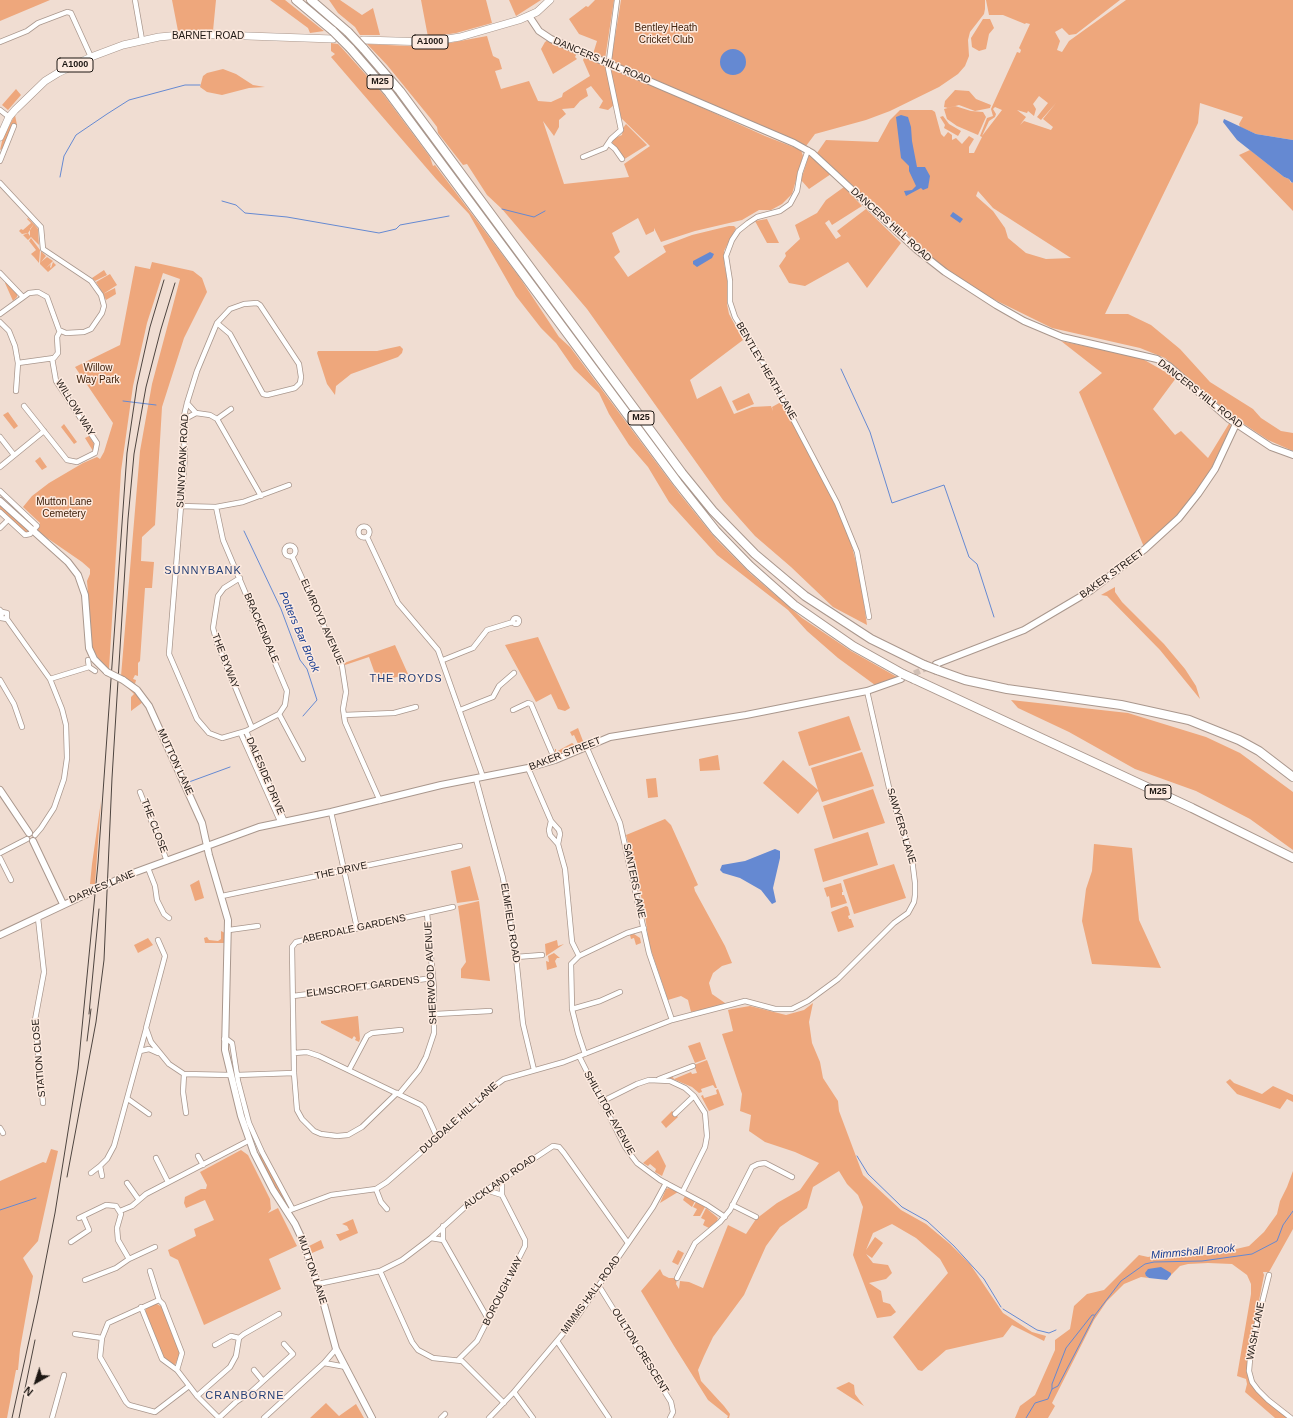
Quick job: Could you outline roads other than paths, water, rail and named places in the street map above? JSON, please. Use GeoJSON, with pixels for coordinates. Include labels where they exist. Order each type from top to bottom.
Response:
{"type":"FeatureCollection","features":[{"type":"Feature","properties":{"kind":"highway","name":"M25"},"geometry":{"type":"LineString","coordinates":[[296,0],[333,35],[350,48],[389,93],[678,483],[716,530],[764,579],[816,622],[902,676],[914,679],[1192,808],[1293,858]]}},
{"type":"Feature","properties":{"kind":"highway","name":"M25"},"geometry":{"type":"LineString","coordinates":[[311,0],[363,44],[411,106],[682,473],[726,526],[773,571],[823,609],[871,639],[924,665],[936,667],[965,680],[1001,688],[1121,705],[1189,720],[1239,740],[1258,751],[1293,777]]}},
{"type":"Feature","properties":{"kind":"main road","name":"A1000"},"geometry":{"type":"LineString","coordinates":[[363,44],[446,40],[495,28],[528,16],[550,0]]}},
{"type":"Feature","properties":{"kind":"main road","name":"BARNET ROAD"},"geometry":{"type":"LineString","coordinates":[[0,137],[9,117],[26,98],[45,81],[91,57],[142,40],[191,34],[333,35]]}},
{"type":"Feature","properties":{"kind":"street"},"geometry":{"type":"LineString","coordinates":[[135,0],[142,40]]}},
{"type":"Feature","properties":{"kind":"street"},"geometry":{"type":"LineString","coordinates":[[583,157],[605,148],[611,139],[620,132],[609,72],[617,0]]}},
{"type":"Feature","properties":{"kind":"street"},"geometry":{"type":"LineString","coordinates":[[0,42],[27,31],[38,23],[67,12],[71,13],[91,57]]}},
{"type":"Feature","properties":{"kind":"street","name":"DANCERS HILL ROAD"},"geometry":{"type":"LineString","coordinates":[[528,16],[546,37],[808,150],[825,163],[882,219],[917,250],[945,272],[982,296],[1019,319],[1042,330],[1084,343],[1157,359],[1169,366],[1236,424],[1271,447],[1293,455]]}},
{"type":"Feature","properties":{"kind":"street"},"geometry":{"type":"LineString","coordinates":[[0,110],[9,117]]}},
{"type":"Feature","properties":{"kind":"street"},"geometry":{"type":"LineString","coordinates":[[0,161],[14,126]]}},
{"type":"Feature","properties":{"kind":"street"},"geometry":{"type":"LineString","coordinates":[[609,144],[615,149],[622,160]]}},
{"type":"Feature","properties":{"kind":"street","name":"BENTLEY HEATH LANE"},"geometry":{"type":"LineString","coordinates":[[808,150],[800,173],[797,191],[790,204],[780,211],[757,217],[748,222],[738,231],[732,240],[726,256],[730,281],[730,302],[735,317],[764,364],[837,503],[857,552],[869,617]]}},
{"type":"Feature","properties":{"kind":"street"},"geometry":{"type":"LineString","coordinates":[[0,183],[41,227],[41,243],[43,249],[91,281],[103,300],[104,306],[102,313],[89,330],[68,333],[60,331],[56,327],[49,301],[45,294],[33,292],[23,297],[0,314]]}},
{"type":"Feature","properties":{"kind":"street"},"geometry":{"type":"LineString","coordinates":[[0,273],[23,297]]}},
{"type":"Feature","properties":{"kind":"street","name":"SUNNYBANK ROAD"},"geometry":{"type":"LineString","coordinates":[[217,323],[230,334],[264,394],[296,388],[300,383],[301,377],[299,364],[260,305],[250,303],[230,310],[217,323],[197,371],[183,420],[185,456],[169,644],[170,659],[197,719],[204,729],[218,738],[226,738],[243,732]]}},
{"type":"Feature","properties":{"kind":"street"},"geometry":{"type":"LineString","coordinates":[[0,322],[12,336],[18,363],[16,390]]}},
{"type":"Feature","properties":{"kind":"street","name":"WILLOW WAY"},"geometry":{"type":"LineString","coordinates":[[24,406],[69,462],[77,462],[93,454],[97,449],[96,441],[56,381],[52,358],[58,353],[57,337],[60,331]]}},
{"type":"Feature","properties":{"kind":"street"},"geometry":{"type":"LineString","coordinates":[[18,363],[52,358]]}},
{"type":"Feature","properties":{"kind":"street"},"geometry":{"type":"LineString","coordinates":[[187,403],[196,413],[213,416],[217,419],[261,496]]}},
{"type":"Feature","properties":{"kind":"street"},"geometry":{"type":"LineString","coordinates":[[217,419],[231,409]]}},
{"type":"Feature","properties":{"kind":"street"},"geometry":{"type":"LineString","coordinates":[[183,420],[196,413]]}},
{"type":"Feature","properties":{"kind":"street","name":"BAKER STREET"},"geometry":{"type":"LineString","coordinates":[[936,667],[1024,630],[1090,591],[1145,549],[1179,518],[1198,494],[1215,469],[1236,424]]}},
{"type":"Feature","properties":{"kind":"street"},"geometry":{"type":"LineString","coordinates":[[0,467],[44,431]]}},
{"type":"Feature","properties":{"kind":"street"},"geometry":{"type":"LineString","coordinates":[[0,438],[14,455]]}},
{"type":"Feature","properties":{"kind":"street"},"geometry":{"type":"LineString","coordinates":[[180,506],[216,507],[243,502],[289,485]]}},
{"type":"Feature","properties":{"kind":"street","name":"MUTTON LANE"},"geometry":{"type":"LineString","coordinates":[[0,491],[36,523],[37,526],[33,531]]}},
{"type":"Feature","properties":{"kind":"street","name":"MUTTON LANE"},"geometry":{"type":"LineString","coordinates":[[9,500],[2,503],[68,562],[81,581],[84,595],[89,648],[94,659],[107,672],[123,680],[137,690],[149,706],[191,795],[202,822],[207,845],[227,913],[229,930],[224,1039],[230,1075],[246,1124],[262,1152],[290,1210],[302,1239],[318,1284],[336,1349],[372,1418]]}},
{"type":"Feature","properties":{"kind":"street","name":"BRACKENDALE"},"geometry":{"type":"LineString","coordinates":[[216,507],[224,540],[286,686],[286,700],[279,714]]}},
{"type":"Feature","properties":{"kind":"street"},"geometry":{"type":"LineString","coordinates":[[0,512],[31,540]]}},
{"type":"Feature","properties":{"kind":"street"},"geometry":{"type":"LineString","coordinates":[[0,528],[8,520]]}},
{"type":"Feature","properties":{"kind":"street"},"geometry":{"type":"LineString","coordinates":[[25,535],[30,534],[33,531]]}},
{"type":"Feature","properties":{"kind":"street"},"geometry":{"type":"LineString","coordinates":[[367,538],[398,603],[433,643],[442,660],[483,777]]}},
{"type":"Feature","properties":{"kind":"street","name":"ELMROYD AVENUE"},"geometry":{"type":"LineString","coordinates":[[292,556],[342,666],[346,692],[344,715],[345,722],[380,801]]}},
{"type":"Feature","properties":{"kind":"street","name":"THE BYWAY"},"geometry":{"type":"LineString","coordinates":[[240,578],[224,588],[218,596],[213,628],[217,643],[252,728]]}},
{"type":"Feature","properties":{"kind":"street"},"geometry":{"type":"LineString","coordinates":[[0,853],[31,837],[41,828],[56,802],[64,780],[67,763],[68,737],[66,721],[50,679],[7,619],[1,618],[1,611]]}},
{"type":"Feature","properties":{"kind":"street"},"geometry":{"type":"LineString","coordinates":[[442,660],[473,648],[487,630],[513,622]]}},
{"type":"Feature","properties":{"kind":"street"},"geometry":{"type":"LineString","coordinates":[[88,660],[89,667],[95,671]]}},
{"type":"Feature","properties":{"kind":"street"},"geometry":{"type":"LineString","coordinates":[[50,679],[89,667]]}},
{"type":"Feature","properties":{"kind":"street"},"geometry":{"type":"LineString","coordinates":[[460,710],[493,698],[499,686],[514,673]]}},
{"type":"Feature","properties":{"kind":"street","name":"BAKER STREET"},"geometry":{"type":"LineString","coordinates":[[207,845],[259,827],[282,821],[380,801],[441,785],[528,768],[555,760],[605,738],[720,719],[867,691],[902,676]]}},
{"type":"Feature","properties":{"kind":"street"},"geometry":{"type":"LineString","coordinates":[[0,680],[14,704],[22,727]]}},
{"type":"Feature","properties":{"kind":"street","name":"SAWYERS LANE"},"geometry":{"type":"LineString","coordinates":[[799,1006],[838,979],[894,924],[908,913],[914,902],[916,883],[912,859],[890,792],[867,691]]}},
{"type":"Feature","properties":{"kind":"street"},"geometry":{"type":"LineString","coordinates":[[513,710],[528,703],[531,704],[555,760]]}},
{"type":"Feature","properties":{"kind":"street"},"geometry":{"type":"LineString","coordinates":[[344,715],[394,712],[416,706]]}},
{"type":"Feature","properties":{"kind":"street"},"geometry":{"type":"LineString","coordinates":[[243,732],[279,714],[302,759]]}},
{"type":"Feature","properties":{"kind":"street","name":"DALESIDE DRIVE"},"geometry":{"type":"LineString","coordinates":[[243,732],[282,821]]}},
{"type":"Feature","properties":{"kind":"street","name":"SANTERS LANE"},"geometry":{"type":"LineString","coordinates":[[586,746],[620,823],[649,953],[672,1020]]}},
{"type":"Feature","properties":{"kind":"street"},"geometry":{"type":"LineString","coordinates":[[528,768],[551,821],[560,834],[558,844]]}},
{"type":"Feature","properties":{"kind":"street","name":"ELMFIELD ROAD"},"geometry":{"type":"LineString","coordinates":[[476,779],[503,878],[516,957],[523,1024],[534,1070]]}},
{"type":"Feature","properties":{"kind":"street"},"geometry":{"type":"LineString","coordinates":[[0,790],[31,837],[63,904]]}},
{"type":"Feature","properties":{"kind":"street","name":"THE CLOSE"},"geometry":{"type":"LineString","coordinates":[[140,792],[167,861]]}},
{"type":"Feature","properties":{"kind":"street"},"geometry":{"type":"LineString","coordinates":[[331,812],[357,928]]}},
{"type":"Feature","properties":{"kind":"street"},"geometry":{"type":"LineString","coordinates":[[551,821],[549,830],[550,835],[558,844],[566,872],[572,942],[579,956]]}},
{"type":"Feature","properties":{"kind":"street","name":"DARKES LANE"},"geometry":{"type":"LineString","coordinates":[[0,935],[38,918],[63,904],[207,845]]}},
{"type":"Feature","properties":{"kind":"street","name":"THE DRIVE"},"geometry":{"type":"LineString","coordinates":[[222,896],[460,846]]}},
{"type":"Feature","properties":{"kind":"street"},"geometry":{"type":"LineString","coordinates":[[0,858],[11,880]]}},
{"type":"Feature","properties":{"kind":"street"},"geometry":{"type":"LineString","coordinates":[[148,868],[155,886],[157,900],[164,914],[169,918]]}},
{"type":"Feature","properties":{"kind":"street","name":"ABERDALE GARDENS"},"geometry":{"type":"LineString","coordinates":[[294,1073],[293,943],[453,907]]}},
{"type":"Feature","properties":{"kind":"street","name":"SHERWOOD AVENUE"},"geometry":{"type":"LineString","coordinates":[[294,1073],[297,1110],[307,1125],[314,1131],[326,1135],[337,1136],[355,1132],[362,1127],[398,1093],[419,1070],[426,1057],[434,1033],[436,1014],[427,913]]}},
{"type":"Feature","properties":{"kind":"street","name":"STATION CLOSE"},"geometry":{"type":"LineString","coordinates":[[38,918],[44,972],[34,1020],[43,1103]]}},
{"type":"Feature","properties":{"kind":"street"},"geometry":{"type":"LineString","coordinates":[[229,930],[258,926]]}},
{"type":"Feature","properties":{"kind":"street"},"geometry":{"type":"LineString","coordinates":[[585,1054],[572,1009],[571,965],[579,956],[627,933],[644,928]]}},
{"type":"Feature","properties":{"kind":"street"},"geometry":{"type":"LineString","coordinates":[[91,1172],[100,1166],[114,1146],[128,1099],[165,956],[158,940]]}},
{"type":"Feature","properties":{"kind":"street"},"geometry":{"type":"LineString","coordinates":[[516,957],[542,955]]}},
{"type":"Feature","properties":{"kind":"street","name":"ELMSCROFT GARDENS"},"geometry":{"type":"LineString","coordinates":[[293,996],[433,978]]}},
{"type":"Feature","properties":{"kind":"street"},"geometry":{"type":"LineString","coordinates":[[572,1009],[600,1001],[620,992]]}},
{"type":"Feature","properties":{"kind":"street","name":"DUGDALE HILL LANE"},"geometry":{"type":"LineString","coordinates":[[290,1210],[331,1195],[376,1189],[387,1182],[502,1081],[585,1054],[672,1020],[745,1001],[775,1009],[786,1010],[799,1006]]}},
{"type":"Feature","properties":{"kind":"street"},"geometry":{"type":"LineString","coordinates":[[436,1014],[490,1011]]}},
{"type":"Feature","properties":{"kind":"street"},"geometry":{"type":"LineString","coordinates":[[146,1028],[151,1042],[158,1053],[169,1064],[184,1074],[230,1075]]}},
{"type":"Feature","properties":{"kind":"street"},"geometry":{"type":"LineString","coordinates":[[349,1070],[366,1036],[372,1033],[401,1030]]}},
{"type":"Feature","properties":{"kind":"street","name":"MUTTON LANE"},"geometry":{"type":"LineString","coordinates":[[224,1039],[232,1043],[248,1141],[270,1184],[290,1210]]}},
{"type":"Feature","properties":{"kind":"street"},"geometry":{"type":"LineString","coordinates":[[140,1051],[149,1049],[158,1053]]}},
{"type":"Feature","properties":{"kind":"street"},"geometry":{"type":"LineString","coordinates":[[294,1053],[307,1052],[319,1056],[398,1093],[424,1108],[437,1137]]}},
{"type":"Feature","properties":{"kind":"street","name":"SHILLITOE AVENUE"},"geometry":{"type":"LineString","coordinates":[[578,1056],[629,1153],[646,1171],[683,1191],[725,1217]]}},
{"type":"Feature","properties":{"kind":"street"},"geometry":{"type":"LineString","coordinates":[[601,1102],[637,1084],[659,1080],[693,1066]]}},
{"type":"Feature","properties":{"kind":"street"},"geometry":{"type":"LineString","coordinates":[[237,1075],[294,1073]]}},
{"type":"Feature","properties":{"kind":"street"},"geometry":{"type":"LineString","coordinates":[[184,1074],[183,1092],[186,1113]]}},
{"type":"Feature","properties":{"kind":"street"},"geometry":{"type":"LineString","coordinates":[[659,1080],[678,1084],[694,1096],[705,1113],[707,1136],[705,1147],[683,1191]]}},
{"type":"Feature","properties":{"kind":"street"},"geometry":{"type":"LineString","coordinates":[[675,1114],[694,1096]]}},
{"type":"Feature","properties":{"kind":"street"},"geometry":{"type":"LineString","coordinates":[[128,1099],[150,1114]]}},
{"type":"Feature","properties":{"kind":"street"},"geometry":{"type":"LineString","coordinates":[[120,1211],[132,1206],[146,1194],[248,1141]]}},
{"type":"Feature","properties":{"kind":"street","name":"AUCKLAND ROAD"},"geometry":{"type":"LineString","coordinates":[[318,1284],[380,1271],[402,1260],[431,1238],[470,1201],[550,1147],[559,1147],[628,1243]]}},
{"type":"Feature","properties":{"kind":"street"},"geometry":{"type":"LineString","coordinates":[[198,1156],[203,1165]]}},
{"type":"Feature","properties":{"kind":"street"},"geometry":{"type":"LineString","coordinates":[[156,1158],[168,1182]]}},
{"type":"Feature","properties":{"kind":"street"},"geometry":{"type":"LineString","coordinates":[[677,1278],[695,1243],[725,1217],[750,1169],[756,1164],[766,1164],[792,1177]]}},
{"type":"Feature","properties":{"kind":"street"},"geometry":{"type":"LineString","coordinates":[[100,1166],[102,1176]]}},
{"type":"Feature","properties":{"kind":"street","name":"BOROUGH WAY"},"geometry":{"type":"LineString","coordinates":[[459,1359],[474,1345],[522,1252],[525,1243],[502,1195],[502,1179]]}},
{"type":"Feature","properties":{"kind":"street"},"geometry":{"type":"LineString","coordinates":[[127,1183],[139,1200]]}},
{"type":"Feature","properties":{"kind":"street","name":"MIMMS HALL ROAD"},"geometry":{"type":"LineString","coordinates":[[489,1418],[514,1392],[577,1317],[653,1207],[666,1183]]}},
{"type":"Feature","properties":{"kind":"street"},"geometry":{"type":"LineString","coordinates":[[376,1189],[381,1202],[387,1209]]}},
{"type":"Feature","properties":{"kind":"street"},"geometry":{"type":"LineString","coordinates":[[486,1190],[502,1195]]}},
{"type":"Feature","properties":{"kind":"street"},"geometry":{"type":"LineString","coordinates":[[72,1242],[89,1230],[81,1217],[110,1205],[116,1206],[120,1211],[117,1236],[129,1259]]}},
{"type":"Feature","properties":{"kind":"street"},"geometry":{"type":"LineString","coordinates":[[732,1205],[756,1217]]}},
{"type":"Feature","properties":{"kind":"street"},"geometry":{"type":"LineString","coordinates":[[443,1226],[443,1240],[488,1319]]}},
{"type":"Feature","properties":{"kind":"street"},"geometry":{"type":"LineString","coordinates":[[431,1238],[443,1240]]}},
{"type":"Feature","properties":{"kind":"street"},"geometry":{"type":"LineString","coordinates":[[85,1280],[116,1268],[129,1259],[155,1247]]}},
{"type":"Feature","properties":{"kind":"street"},"geometry":{"type":"LineString","coordinates":[[150,1271],[159,1300],[163,1304],[182,1354],[178,1370]]}},
{"type":"Feature","properties":{"kind":"street"},"geometry":{"type":"LineString","coordinates":[[380,1271],[412,1343],[418,1350],[433,1358],[459,1359],[468,1365],[504,1403]]}},
{"type":"Feature","properties":{"kind":"street","name":"WASH LANE"},"geometry":{"type":"LineString","coordinates":[[1268,1275],[1252,1346],[1249,1371],[1252,1382],[1258,1390],[1291,1418]]}},
{"type":"Feature","properties":{"kind":"street","name":"OULTON CRESCENT"},"geometry":{"type":"LineString","coordinates":[[599,1286],[671,1402],[673,1412],[670,1418]]}},
{"type":"Feature","properties":{"kind":"street"},"geometry":{"type":"LineString","coordinates":[[159,1300],[108,1322],[102,1338],[100,1357],[128,1404],[155,1412],[189,1386]]}},
{"type":"Feature","properties":{"kind":"street"},"geometry":{"type":"LineString","coordinates":[[141,1307],[160,1357],[165,1363],[178,1370],[197,1396],[219,1418],[293,1354],[284,1344]]}},
{"type":"Feature","properties":{"kind":"street"},"geometry":{"type":"LineString","coordinates":[[197,1396],[230,1367],[236,1356],[239,1338],[279,1314]]}},
{"type":"Feature","properties":{"kind":"street"},"geometry":{"type":"LineString","coordinates":[[75,1334],[102,1338]]}},
{"type":"Feature","properties":{"kind":"street"},"geometry":{"type":"LineString","coordinates":[[215,1345],[231,1336],[239,1338]]}},
{"type":"Feature","properties":{"kind":"street"},"geometry":{"type":"LineString","coordinates":[[557,1341],[609,1418]]}},
{"type":"Feature","properties":{"kind":"street"},"geometry":{"type":"LineString","coordinates":[[264,1418],[324,1363],[336,1349]]}},
{"type":"Feature","properties":{"kind":"street"},"geometry":{"type":"LineString","coordinates":[[324,1363],[346,1367]]}},
{"type":"Feature","properties":{"kind":"street"},"geometry":{"type":"LineString","coordinates":[[254,1370],[263,1381]]}},
{"type":"Feature","properties":{"kind":"street"},"geometry":{"type":"LineString","coordinates":[[52,1418],[64,1375]]}},
{"type":"Feature","properties":{"kind":"street"},"geometry":{"type":"LineString","coordinates":[[514,1392],[533,1418]]}},
{"type":"Feature","properties":{"kind":"water"},"geometry":{"type":"Polygon","coordinates":[[[733,49],[742,53],[746,62],[742,71],[733,75],[724,71],[720,62],[724,53],[733,49]]]}},
{"type":"Feature","properties":{"kind":"water"},"geometry":{"type":"Polygon","coordinates":[[[901,115],[908,117],[917,167],[925,167],[930,176],[928,188],[923,190],[921,188],[906,196],[904,191],[912,190],[916,186],[909,171],[909,166],[901,158],[896,117],[901,115]]]}},
{"type":"Feature","properties":{"kind":"water"},"geometry":{"type":"Polygon","coordinates":[[[1224,119],[1256,134],[1293,140],[1293,182],[1292,183],[1289,179],[1284,177],[1237,140],[1223,122],[1224,119]]]}},
{"type":"Feature","properties":{"kind":"water"},"geometry":{"type":"Polygon","coordinates":[[[953,212],[963,219],[960,223],[950,216],[953,212]]]}},
{"type":"Feature","properties":{"kind":"water"},"geometry":{"type":"Polygon","coordinates":[[[710,252],[714,254],[712,258],[697,267],[693,264],[693,261],[710,252]]]}},
{"type":"Feature","properties":{"kind":"water"},"geometry":{"type":"Polygon","coordinates":[[[775,849],[780,851],[780,858],[773,888],[776,902],[772,904],[761,890],[740,878],[723,873],[720,870],[722,865],[745,861],[775,849]]]}},
{"type":"Feature","properties":{"kind":"water"},"geometry":{"type":"Polygon","coordinates":[[[1161,1267],[1171,1273],[1167,1280],[1149,1278],[1146,1276],[1145,1273],[1148,1269],[1161,1267]]]}},
{"type":"Feature","properties":{"kind":"waterway","name":"Potters Bar Brook"},"geometry":{"type":"LineString","coordinates":[[60,177],[64,156],[76,135],[107,114],[129,100],[185,85],[200,85]]}},
{"type":"Feature","properties":{"kind":"waterway"},"geometry":{"type":"LineString","coordinates":[[222,201],[236,205],[245,213],[287,217],[379,233],[396,229],[400,225],[449,216]]}},
{"type":"Feature","properties":{"kind":"waterway"},"geometry":{"type":"LineString","coordinates":[[502,209],[534,217],[545,211]]}},
{"type":"Feature","properties":{"kind":"waterway"},"geometry":{"type":"LineString","coordinates":[[841,369],[870,432],[892,503],[944,485],[969,557],[977,564],[994,617]]}},
{"type":"Feature","properties":{"kind":"waterway","name":"Potters Bar Brook"},"geometry":{"type":"LineString","coordinates":[[123,401],[156,405]]}},
{"type":"Feature","properties":{"kind":"waterway","name":"Potters Bar Brook"},"geometry":{"type":"LineString","coordinates":[[244,531],[281,609],[300,660],[307,669],[317,700],[303,716]]}},
{"type":"Feature","properties":{"kind":"waterway","name":"Potters Bar Brook"},"geometry":{"type":"LineString","coordinates":[[189,782],[230,767]]}},
{"type":"Feature","properties":{"kind":"waterway"},"geometry":{"type":"LineString","coordinates":[[857,1156],[868,1174],[902,1207],[927,1221],[954,1246],[984,1279],[1001,1307]]}},
{"type":"Feature","properties":{"kind":"waterway"},"geometry":{"type":"LineString","coordinates":[[0,1210],[36,1198]]}},
{"type":"Feature","properties":{"kind":"waterway","name":"Mimmshall Brook"},"geometry":{"type":"LineString","coordinates":[[1026,1418],[1035,1403],[1048,1399],[1052,1389],[1058,1386],[1095,1315],[1121,1281],[1145,1264],[1154,1262],[1202,1261],[1252,1254],[1277,1241],[1283,1225],[1293,1211]]}},
{"type":"Feature","properties":{"kind":"waterway"},"geometry":{"type":"LineString","coordinates":[[1003,1309],[1037,1330],[1049,1333],[1056,1330]]}},
{"type":"Feature","properties":{"kind":"waterway","name":"Mimmshall Brook"},"geometry":{"type":"LineString","coordinates":[[1052,1389],[1052,1384],[1066,1348],[1092,1315],[1094,1315]]}},
{"type":"Feature","properties":{"kind":"tunnel"},"geometry":{"type":"LineString","coordinates":[[906,677],[931,666]]}},
{"type":"Feature","properties":{"kind":"railway"},"geometry":{"type":"LineString","coordinates":[[12,1418],[38,1300],[55,1213],[78,1069],[98,863],[127,453],[137,385],[150,327],[164,280]]}},
{"type":"Feature","properties":{"kind":"railway"},"geometry":{"type":"LineString","coordinates":[[67,1177],[96,1022],[104,960],[112,778],[128,519],[134,454],[146,387],[175,283]]}},
{"type":"Feature","properties":{"kind":"railway"},"geometry":{"type":"LineString","coordinates":[[89,1014],[99,909]]}},
{"type":"Feature","properties":{"kind":"railway"},"geometry":{"type":"LineString","coordinates":[[87,1041],[91,1009]]}},
{"type":"Feature","properties":{"kind":"railway"},"geometry":{"type":"LineString","coordinates":[[19,1418],[35,1340]]}},
{"type":"Feature","properties":{"kind":"district","name":"SUNNYBANK"},"geometry":{"type":"Point","coordinates":[203,571]}},
{"type":"Feature","properties":{"kind":"district","name":"THE ROYDS"},"geometry":{"type":"Point","coordinates":[406,679]}},
{"type":"Feature","properties":{"kind":"district","name":"CRANBORNE"},"geometry":{"type":"Point","coordinates":[245,1396]}},
{"type":"Feature","properties":{"kind":"park label","name":"Bentley Heath Cricket Club"},"geometry":{"type":"Point","coordinates":[666,34]}},
{"type":"Feature","properties":{"kind":"park label","name":"Willow Way Park"},"geometry":{"type":"Point","coordinates":[98,374]}},
{"type":"Feature","properties":{"kind":"park label","name":"Mutton Lane Cemetery"},"geometry":{"type":"Point","coordinates":[64,508]}}]}
